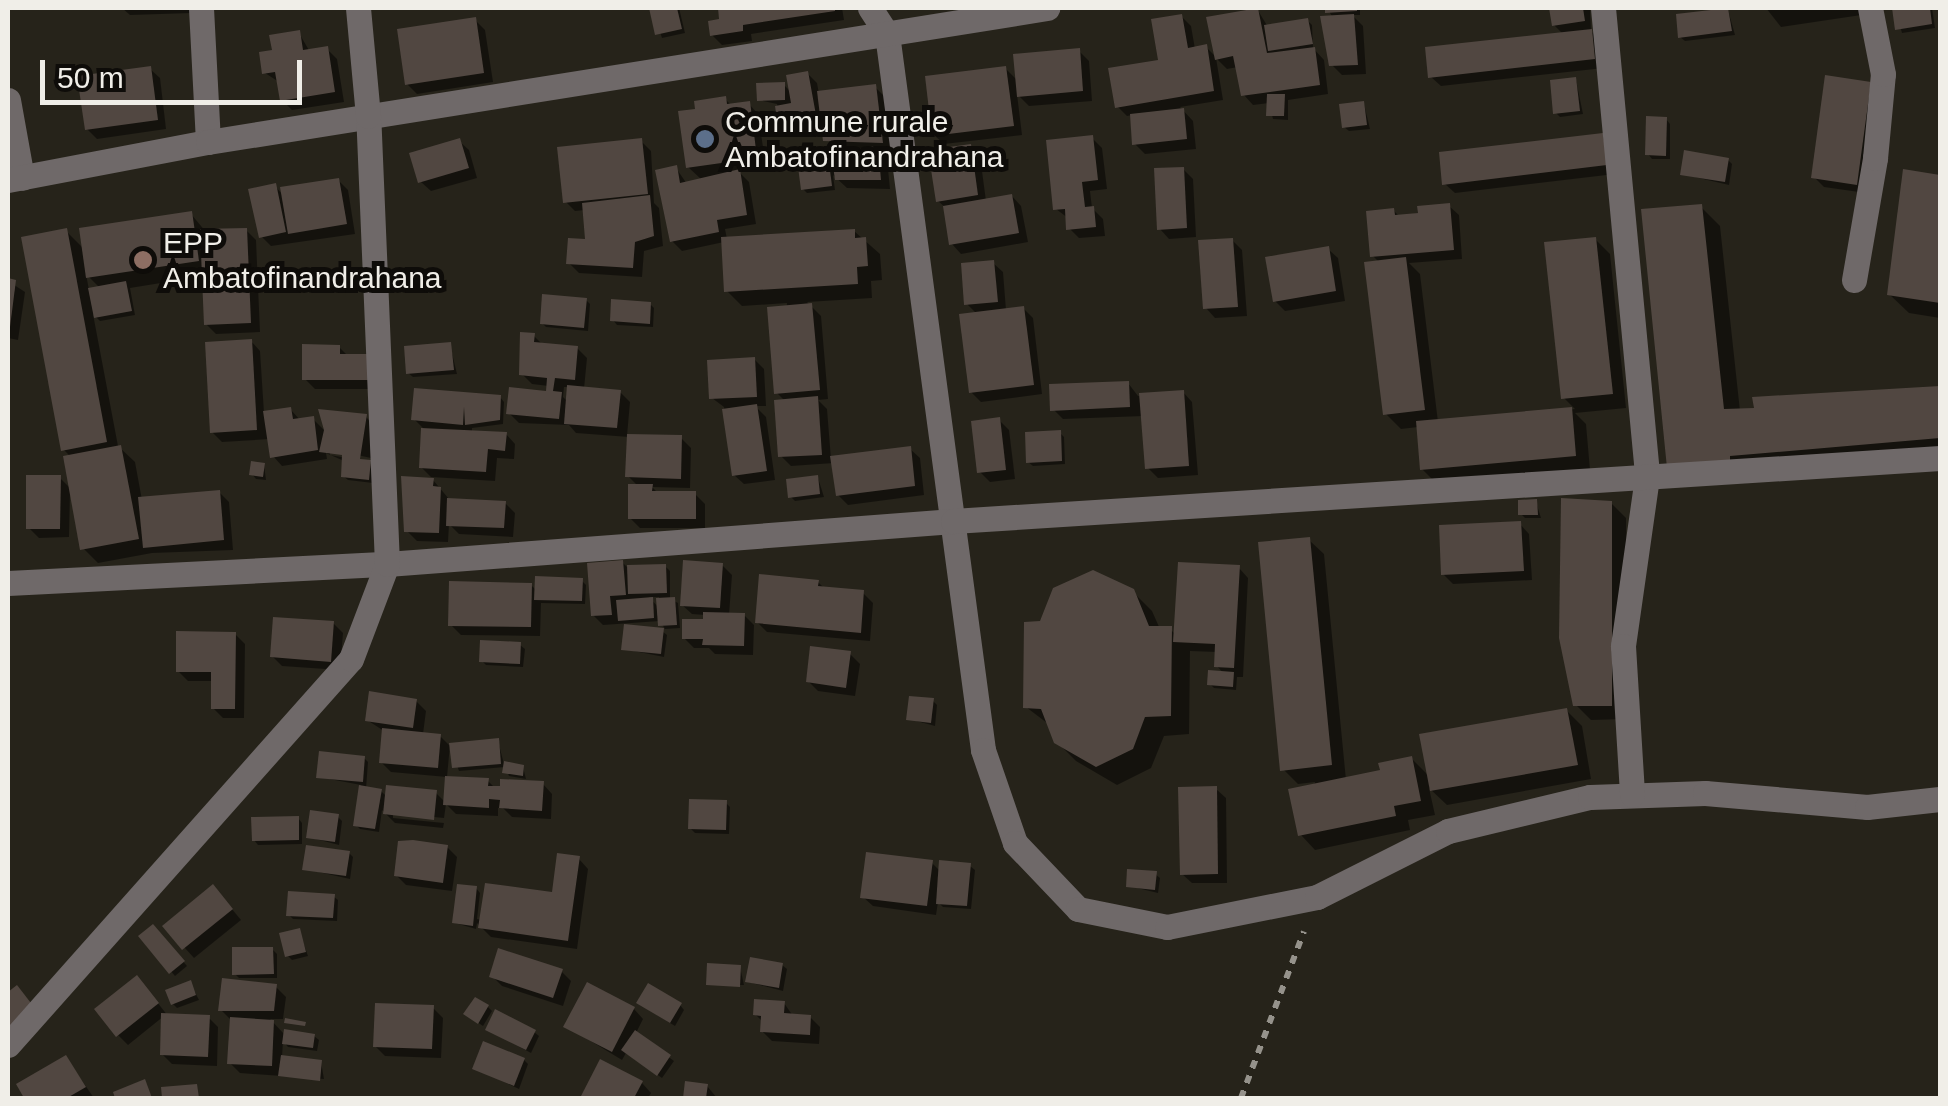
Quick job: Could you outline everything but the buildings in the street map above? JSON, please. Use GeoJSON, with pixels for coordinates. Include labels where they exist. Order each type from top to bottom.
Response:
{"type":"FeatureCollection","features":[{"type":"Feature","properties":{"kind":"street"},"geometry":{"type":"LineString","coordinates":[[201,8],[208,142]]}},
{"type":"Feature","properties":{"kind":"street"},"geometry":{"type":"LineString","coordinates":[[8,1045],[351,659],[387,564],[368,116],[358,8]]}},
{"type":"Feature","properties":{"kind":"street"},"geometry":{"type":"LineString","coordinates":[[870,8],[887,34],[983,750],[1015,842],[1078,909],[1167,927],[1318,897],[1448,831],[1590,798],[1705,793],[1867,807],[1940,799]]}},
{"type":"Feature","properties":{"kind":"street"},"geometry":{"type":"LineString","coordinates":[[8,100],[15,179],[208,142],[1046,8]]}},
{"type":"Feature","properties":{"kind":"street"},"geometry":{"type":"LineString","coordinates":[[1602,8],[1646,476],[1623,646],[1632,796]]}},
{"type":"Feature","properties":{"kind":"street"},"geometry":{"type":"LineString","coordinates":[[1854,280],[1875,158],[1883,74],[1870,8]]}},
{"type":"Feature","properties":{"kind":"street"},"geometry":{"type":"LineString","coordinates":[[8,583],[387,564],[954,521],[1940,458]]}},
{"type":"Feature","properties":{"kind":"path"},"geometry":{"type":"LineString","coordinates":[[1241,1098],[1318,897]]}},
{"type":"Feature","properties":{"kind":"place","name":"Commune rurale Ambatofinandrahana"},"geometry":{"type":"Point","coordinates":[705,139]}},
{"type":"Feature","properties":{"kind":"place","name":"EPP Ambatofinandrahana"},"geometry":{"type":"Point","coordinates":[143,260]}}]}
